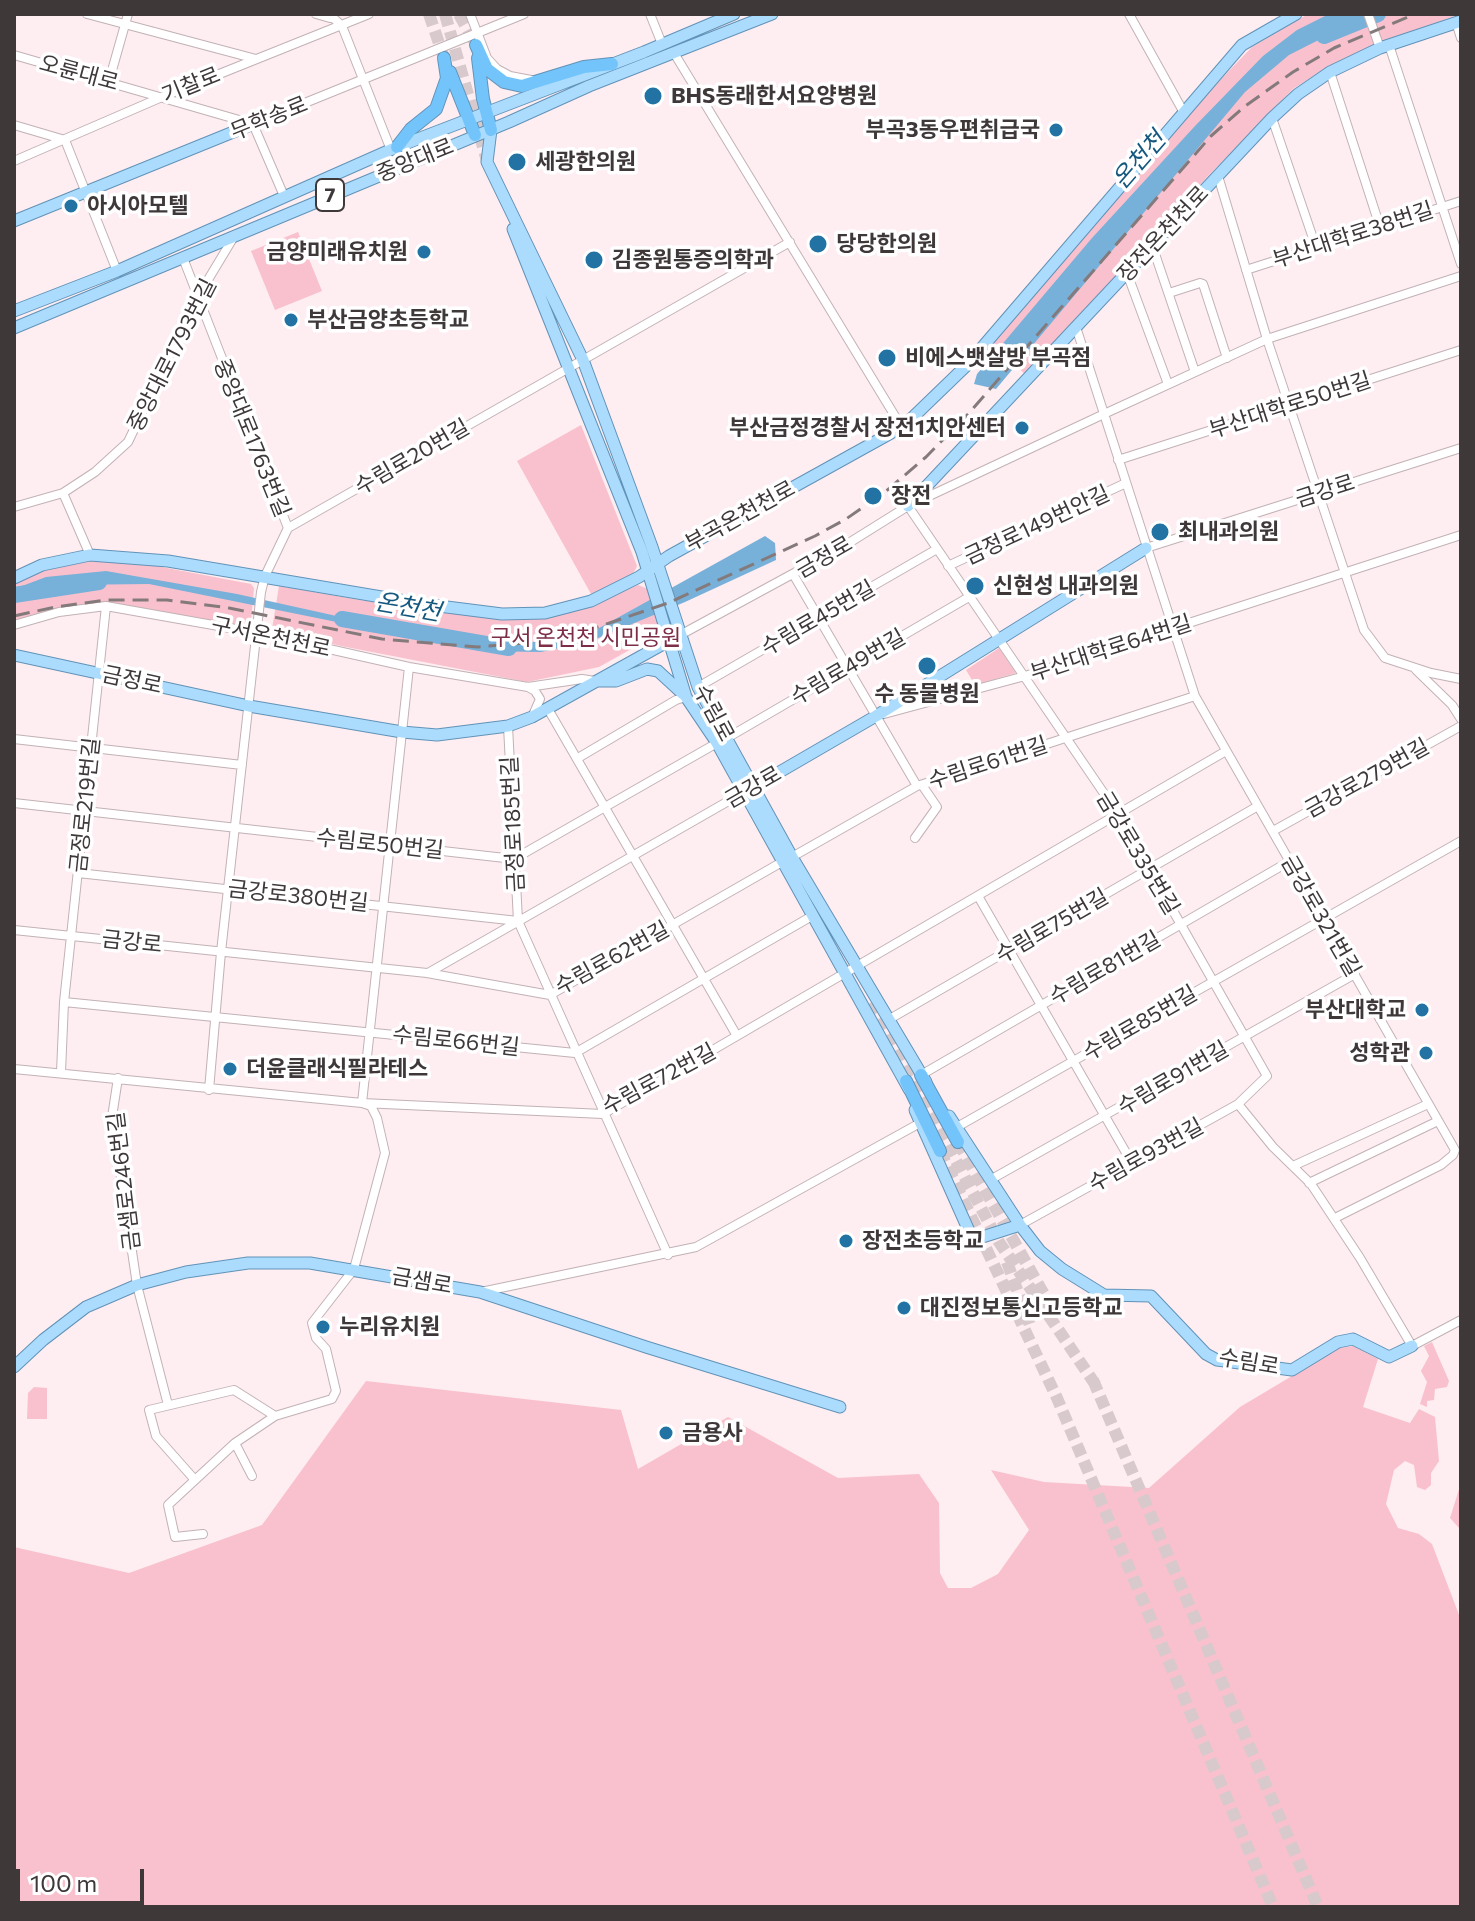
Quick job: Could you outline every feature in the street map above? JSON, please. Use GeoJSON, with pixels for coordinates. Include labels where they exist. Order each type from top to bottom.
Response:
{"type":"FeatureCollection","features":[{"type":"Feature","properties":{"kind":"highway"},"geometry":{"type":"LineString","coordinates":[[476,39],[487,69],[504,82],[522,86],[584,67],[612,64]]}},
{"type":"Feature","properties":{"kind":"highway"},"geometry":{"type":"LineString","coordinates":[[476,39],[491,130]]}},
{"type":"Feature","properties":{"kind":"highway"},"geometry":{"type":"LineString","coordinates":[[394,148],[436,109],[447,78],[444,58],[475,135]]}},
{"type":"Feature","properties":{"kind":"highway"},"geometry":{"type":"LineString","coordinates":[[921,1075],[958,1142]]}},
{"type":"Feature","properties":{"kind":"highway"},"geometry":{"type":"LineString","coordinates":[[906,1081],[924,1124],[940,1151]]}},
{"type":"Feature","properties":{"kind":"main road","name":"중앙대로"},"geometry":{"type":"LineString","coordinates":[[14,311],[117,271],[394,148],[734,14]]}},
{"type":"Feature","properties":{"kind":"main road","name":"중앙대로"},"geometry":{"type":"LineString","coordinates":[[14,328],[491,130],[589,86],[772,14]]}},
{"type":"Feature","properties":{"kind":"main road","name":"부곡온천천로"},"geometry":{"type":"LineString","coordinates":[[14,578],[42,565],[90,555],[168,561],[423,604],[502,614],[545,613],[591,601],[654,570],[901,426],[967,365],[1242,45],[1296,14]]}},
{"type":"Feature","properties":{"kind":"main road","name":"장전온천천로"},"geometry":{"type":"LineString","coordinates":[[908,506],[1298,94],[1330,72],[1383,45],[1458,21]]}},
{"type":"Feature","properties":{"kind":"main road","name":"무학송로"},"geometry":{"type":"LineString","coordinates":[[14,221],[253,124]]}},
{"type":"Feature","properties":{"kind":"main road","name":"수림로"},"geometry":{"type":"LineString","coordinates":[[491,130],[487,162],[568,368],[654,570]]}},
{"type":"Feature","properties":{"kind":"main road","name":"수림로"},"geometry":{"type":"LineString","coordinates":[[475,135],[583,360],[671,622],[670,640],[686,697],[722,740]]}},
{"type":"Feature","properties":{"kind":"main road","name":"금강로"},"geometry":{"type":"LineString","coordinates":[[748,790],[876,716],[1146,548]]}},
{"type":"Feature","properties":{"kind":"main road","name":"수림로"},"geometry":{"type":"LineString","coordinates":[[671,622],[682,634],[698,687],[722,740],[851,970],[906,1081]]}},
{"type":"Feature","properties":{"kind":"main road","name":"금정로"},"geometry":{"type":"LineString","coordinates":[[14,655],[249,706],[437,735],[508,726],[532,717],[682,634]]}},
{"type":"Feature","properties":{"kind":"main road"},"geometry":{"type":"LineString","coordinates":[[599,681],[616,681],[647,669],[658,671],[686,697]]}},
{"type":"Feature","properties":{"kind":"main road","name":"수림로"},"geometry":{"type":"LineString","coordinates":[[787,859],[812,916],[888,1020],[1020,1225],[1040,1251],[1062,1269],[1104,1295],[1151,1296],[1206,1354],[1217,1360],[1292,1370],[1338,1342],[1353,1339],[1389,1357],[1412,1346]]}},
{"type":"Feature","properties":{"kind":"main road"},"geometry":{"type":"LineString","coordinates":[[924,1124],[973,1240],[1020,1225]]}},
{"type":"Feature","properties":{"kind":"main road","name":"금샘로"},"geometry":{"type":"LineString","coordinates":[[14,1367],[86,1307],[137,1285],[186,1272],[248,1263],[310,1263],[480,1292],[840,1407]]}},
{"type":"Feature","properties":{"kind":"street"},"geometry":{"type":"LineString","coordinates":[[87,14],[256,59]]}},
{"type":"Feature","properties":{"kind":"street"},"geometry":{"type":"LineString","coordinates":[[109,81],[128,14]]}},
{"type":"Feature","properties":{"kind":"street"},"geometry":{"type":"LineString","coordinates":[[316,14],[330,16],[342,26],[394,148]]}},
{"type":"Feature","properties":{"kind":"street","name":"기찰로"},"geometry":{"type":"LineString","coordinates":[[14,161],[162,97],[369,14]]}},
{"type":"Feature","properties":{"kind":"street"},"geometry":{"type":"LineString","coordinates":[[470,14],[476,39]]}},
{"type":"Feature","properties":{"kind":"street","name":"무학송로"},"geometry":{"type":"LineString","coordinates":[[253,124],[363,79],[476,39],[524,14]]}},
{"type":"Feature","properties":{"kind":"street"},"geometry":{"type":"LineString","coordinates":[[650,14],[662,44]]}},
{"type":"Feature","properties":{"kind":"street"},"geometry":{"type":"LineString","coordinates":[[1129,14],[1183,111]]}},
{"type":"Feature","properties":{"kind":"street"},"geometry":{"type":"LineString","coordinates":[[1368,14],[1383,45],[1461,264]]}},
{"type":"Feature","properties":{"kind":"street"},"geometry":{"type":"LineString","coordinates":[[1458,21],[1461,38]]}},
{"type":"Feature","properties":{"kind":"street"},"geometry":{"type":"LineString","coordinates":[[674,53],[901,426]]}},
{"type":"Feature","properties":{"kind":"street","name":"오륜대로"},"geometry":{"type":"LineString","coordinates":[[14,55],[253,124]]}},
{"type":"Feature","properties":{"kind":"street"},"geometry":{"type":"LineString","coordinates":[[1330,72],[1380,227]]}},
{"type":"Feature","properties":{"kind":"street"},"geometry":{"type":"LineString","coordinates":[[1272,118],[1316,247]]}},
{"type":"Feature","properties":{"kind":"street"},"geometry":{"type":"LineString","coordinates":[[253,124],[284,196]]}},
{"type":"Feature","properties":{"kind":"street"},"geometry":{"type":"LineString","coordinates":[[14,125],[65,140],[117,271]]}},
{"type":"Feature","properties":{"kind":"street"},"geometry":{"type":"LineString","coordinates":[[1218,176],[1267,339],[1364,630],[1385,658],[1461,679]]}},
{"type":"Feature","properties":{"kind":"street","name":"부산대학로38번길"},"geometry":{"type":"LineString","coordinates":[[1246,270],[1461,201]]}},
{"type":"Feature","properties":{"kind":"street","name":"중앙대로1793번길"},"geometry":{"type":"LineString","coordinates":[[14,507],[63,493],[95,472],[128,442],[197,298],[236,234]]}},
{"type":"Feature","properties":{"kind":"street","name":"수림로20번길"},"geometry":{"type":"LineString","coordinates":[[288,528],[790,242]]}},
{"type":"Feature","properties":{"kind":"street"},"geometry":{"type":"LineString","coordinates":[[1152,245],[1195,372]]}},
{"type":"Feature","properties":{"kind":"street","name":"중앙대로1763번길"},"geometry":{"type":"LineString","coordinates":[[183,258],[288,528]]}},
{"type":"Feature","properties":{"kind":"street"},"geometry":{"type":"LineString","coordinates":[[1127,273],[1168,384]]}},
{"type":"Feature","properties":{"kind":"street","name":"금정로"},"geometry":{"type":"LineString","coordinates":[[682,634],[793,574],[908,506],[1168,384],[1267,339],[1461,276]]}},
{"type":"Feature","properties":{"kind":"street"},"geometry":{"type":"LineString","coordinates":[[1169,293],[1203,284],[1227,358]]}},
{"type":"Feature","properties":{"kind":"street"},"geometry":{"type":"LineString","coordinates":[[1076,327],[1146,548]]}},
{"type":"Feature","properties":{"kind":"street","name":"부산대학로50번길"},"geometry":{"type":"LineString","coordinates":[[1118,460],[1461,350]]}},
{"type":"Feature","properties":{"kind":"street","name":"금강로"},"geometry":{"type":"LineString","coordinates":[[1146,548],[1461,448]]}},
{"type":"Feature","properties":{"kind":"street","name":"금정로149번안길"},"geometry":{"type":"LineString","coordinates":[[948,566],[1126,483]]}},
{"type":"Feature","properties":{"kind":"street"},"geometry":{"type":"LineString","coordinates":[[63,493],[90,555]]}},
{"type":"Feature","properties":{"kind":"street","name":"금강로335번길"},"geometry":{"type":"LineString","coordinates":[[908,506],[1118,814],[1267,1076]]}},
{"type":"Feature","properties":{"kind":"street"},"geometry":{"type":"LineString","coordinates":[[209,1090],[261,592],[265,576],[288,528]]}},
{"type":"Feature","properties":{"kind":"street","name":"부산대학로64번길"},"geometry":{"type":"LineString","coordinates":[[876,716],[1025,676],[1461,535]]}},
{"type":"Feature","properties":{"kind":"street","name":"금강로321번길"},"geometry":{"type":"LineString","coordinates":[[1146,548],[1195,696],[1453,1145],[1453,1155],[1441,1165],[1335,1218]]}},
{"type":"Feature","properties":{"kind":"street","name":"수림로45번길"},"geometry":{"type":"LineString","coordinates":[[698,687],[937,549]]}},
{"type":"Feature","properties":{"kind":"street"},"geometry":{"type":"LineString","coordinates":[[793,574],[876,716],[920,786],[937,807],[915,838]]}},
{"type":"Feature","properties":{"kind":"street","name":"수림로49번길"},"geometry":{"type":"LineString","coordinates":[[722,740],[969,597]]}},
{"type":"Feature","properties":{"kind":"street","name":"구서온천천로"},"geometry":{"type":"LineString","coordinates":[[14,625],[59,612],[106,606],[258,630],[409,667],[528,687],[582,679],[599,681]]}},
{"type":"Feature","properties":{"kind":"street","name":"금정로219번길"},"geometry":{"type":"LineString","coordinates":[[61,1072],[64,1002],[106,606]]}},
{"type":"Feature","properties":{"kind":"street"},"geometry":{"type":"LineString","coordinates":[[203,1534],[175,1537],[168,1505],[235,1443],[275,1416],[332,1399],[336,1391],[326,1349],[316,1338],[312,1323],[354,1269],[385,1153],[377,1118],[371,1106],[362,1103],[409,667]]}},
{"type":"Feature","properties":{"kind":"street"},"geometry":{"type":"LineString","coordinates":[[1414,668],[1452,705],[1461,719]]}},
{"type":"Feature","properties":{"kind":"street"},"geometry":{"type":"LineString","coordinates":[[528,687],[540,699],[532,717]]}},
{"type":"Feature","properties":{"kind":"street","name":"수림로61번길"},"geometry":{"type":"LineString","coordinates":[[787,859],[920,786],[1195,696]]}},
{"type":"Feature","properties":{"kind":"street","name":"수림로"},"geometry":{"type":"LineString","coordinates":[[578,758],[686,697]]}},
{"type":"Feature","properties":{"kind":"street"},"geometry":{"type":"LineString","coordinates":[[548,709],[737,1036]]}},
{"type":"Feature","properties":{"kind":"street","name":"금정로185번길"},"geometry":{"type":"LineString","coordinates":[[508,726],[518,921],[668,1255]]}},
{"type":"Feature","properties":{"kind":"street","name":"금강로279번길"},"geometry":{"type":"LineString","coordinates":[[1273,831],[1461,726]]}},
{"type":"Feature","properties":{"kind":"street"},"geometry":{"type":"LineString","coordinates":[[14,739],[242,765]]}},
{"type":"Feature","properties":{"kind":"street"},"geometry":{"type":"LineString","coordinates":[[514,859],[722,740]]}},
{"type":"Feature","properties":{"kind":"street","name":"수림로72번길"},"geometry":{"type":"LineString","coordinates":[[14,1069],[362,1103],[603,1114],[1226,751]]}},
{"type":"Feature","properties":{"kind":"street","name":"금강로"},"geometry":{"type":"LineString","coordinates":[[14,930],[427,973],[748,790]]}},
{"type":"Feature","properties":{"kind":"street","name":"수림로50번길"},"geometry":{"type":"LineString","coordinates":[[14,803],[514,859]]}},
{"type":"Feature","properties":{"kind":"street","name":"수림로75번길"},"geometry":{"type":"LineString","coordinates":[[888,1020],[1258,806]]}},
{"type":"Feature","properties":{"kind":"street"},"geometry":{"type":"LineString","coordinates":[[1323,918],[1461,841]]}},
{"type":"Feature","properties":{"kind":"street","name":"수림로62번길"},"geometry":{"type":"LineString","coordinates":[[427,973],[550,995],[787,859]]}},
{"type":"Feature","properties":{"kind":"street","name":"수림로81번길"},"geometry":{"type":"LineString","coordinates":[[921,1075],[1290,861]]}},
{"type":"Feature","properties":{"kind":"street","name":"금강로380번길"},"geometry":{"type":"LineString","coordinates":[[78,873],[518,921]]}},
{"type":"Feature","properties":{"kind":"street"},"geometry":{"type":"LineString","coordinates":[[978,896],[1132,1163]]}},
{"type":"Feature","properties":{"kind":"street"},"geometry":{"type":"LineString","coordinates":[[575,1053],[812,916]]}},
{"type":"Feature","properties":{"kind":"street","name":"수림로85번길"},"geometry":{"type":"LineString","coordinates":[[957,1127],[1323,918]]}},
{"type":"Feature","properties":{"kind":"street","name":"수림로91번길"},"geometry":{"type":"LineString","coordinates":[[990,1180],[1355,974]]}},
{"type":"Feature","properties":{"kind":"street","name":"수림로66번길"},"geometry":{"type":"LineString","coordinates":[[64,1002],[575,1053]]}},
{"type":"Feature","properties":{"kind":"street","name":"수림로93번길"},"geometry":{"type":"LineString","coordinates":[[1020,1225],[1238,1104],[1267,1076]]}},
{"type":"Feature","properties":{"kind":"street","name":"금샘로246번길"},"geometry":{"type":"LineString","coordinates":[[118,1078],[112,1117],[137,1285],[168,1405]]}},
{"type":"Feature","properties":{"kind":"street"},"geometry":{"type":"LineString","coordinates":[[1238,1104],[1309,1183],[1335,1218],[1412,1346]]}},
{"type":"Feature","properties":{"kind":"street"},"geometry":{"type":"LineString","coordinates":[[1293,1166],[1428,1104]]}},
{"type":"Feature","properties":{"kind":"street"},"geometry":{"type":"LineString","coordinates":[[1309,1183],[1438,1121]]}},
{"type":"Feature","properties":{"kind":"street"},"geometry":{"type":"LineString","coordinates":[[480,1292],[696,1247],[924,1124]]}},
{"type":"Feature","properties":{"kind":"street","name":"수림로"},"geometry":{"type":"LineString","coordinates":[[1412,1346],[1461,1320]]}},
{"type":"Feature","properties":{"kind":"street"},"geometry":{"type":"LineString","coordinates":[[195,1480],[156,1436],[149,1410],[234,1390],[275,1416]]}},
{"type":"Feature","properties":{"kind":"street"},"geometry":{"type":"LineString","coordinates":[[235,1443],[252,1476]]}},
{"type":"Feature","properties":{"kind":"green space"},"geometry":{"type":"Polygon","coordinates":[[[1308,14],[1460,14],[1372,46],[1324,69],[1293,89],[1209,175],[1026,375],[994,346],[992,340],[1180,122],[1252,47],[1308,14]]]}},
{"type":"Feature","properties":{"kind":"green space"},"geometry":{"type":"Polygon","coordinates":[[[298,232],[322,291],[275,310],[251,251],[298,232]]]}},
{"type":"Feature","properties":{"kind":"green space"},"geometry":{"type":"Polygon","coordinates":[[[581,425],[637,566],[632,576],[591,594],[517,461],[581,425]]]}},
{"type":"Feature","properties":{"kind":"green space"},"geometry":{"type":"Polygon","coordinates":[[[87,559],[146,564],[251,584],[254,588],[251,621],[247,627],[122,605],[90,605],[14,620],[14,583],[48,568],[87,559]]]}},
{"type":"Feature","properties":{"kind":"green space","name":"구서 온천천 시민공원"},"geometry":{"type":"Polygon","coordinates":[[[638,585],[648,589],[661,626],[660,633],[599,667],[527,682],[341,646],[272,629],[279,586],[360,600],[510,618],[592,604],[638,585]]]}},
{"type":"Feature","properties":{"kind":"green space"},"geometry":{"type":"Polygon","coordinates":[[[999,648],[1016,673],[975,685],[966,670],[999,648]]]}},
{"type":"Feature","properties":{"kind":"green space"},"geometry":{"type":"Polygon","coordinates":[[[1432,1342],[1449,1381],[1447,1387],[1435,1389],[1434,1400],[1427,1401],[1427,1407],[1420,1404],[1427,1382],[1421,1371],[1429,1356],[1424,1346],[1432,1342]]]}},
{"type":"Feature","properties":{"kind":"green space"},"geometry":{"type":"Polygon","coordinates":[[[1353,1346],[1378,1359],[1363,1407],[1410,1423],[1419,1409],[1435,1417],[1439,1461],[1431,1473],[1431,1485],[1425,1490],[1417,1487],[1414,1465],[1405,1461],[1394,1470],[1386,1504],[1398,1528],[1419,1534],[1432,1544],[1461,1620],[1461,1907],[14,1907],[14,1547],[129,1573],[262,1525],[366,1381],[621,1410],[638,1469],[728,1417],[838,1478],[919,1474],[939,1503],[940,1573],[948,1588],[971,1588],[998,1574],[1029,1530],[991,1470],[1044,1482],[1149,1488],[1240,1407],[1339,1348],[1353,1346]]]}},
{"type":"Feature","properties":{"kind":"green space"},"geometry":{"type":"Polygon","coordinates":[[[34,1387],[47,1388],[47,1419],[27,1419],[28,1393],[34,1387]]]}},
{"type":"Feature","properties":{"kind":"green space"},"geometry":{"type":"Polygon","coordinates":[[[1461,1483],[1461,1526],[1459,1528],[1450,1518],[1461,1483]]]}},
{"type":"Feature","properties":{"kind":"water","name":"온천천"},"geometry":{"type":"Polygon","coordinates":[[[1329,14],[1370,14],[1289,55],[1245,92],[996,389],[974,384],[977,374],[1092,238],[1195,126],[1263,56],[1297,30],[1329,14]]]}},
{"type":"Feature","properties":{"kind":"water","name":"온천천"},"geometry":{"type":"Polygon","coordinates":[[[765,536],[775,543],[776,560],[591,641],[541,652],[480,651],[149,584],[63,585],[14,600],[14,589],[46,577],[106,571],[237,594],[428,640],[504,647],[592,632],[765,536]]]}},
{"type":"Feature","properties":{"kind":"waterway","name":"온천천"},"geometry":{"type":"LineString","coordinates":[[1324,36],[1378,14]]}},
{"type":"Feature","properties":{"kind":"waterway","name":"온천천"},"geometry":{"type":"LineString","coordinates":[[14,595],[99,582]]}},
{"type":"Feature","properties":{"kind":"waterway","name":"온천천"},"geometry":{"type":"LineString","coordinates":[[342,619],[509,648]]}},
{"type":"Feature","properties":{"kind":"tunnel"},"geometry":{"type":"LineString","coordinates":[[429,14],[444,58]]}},
{"type":"Feature","properties":{"kind":"tunnel"},"geometry":{"type":"LineString","coordinates":[[445,14],[487,161]]}},
{"type":"Feature","properties":{"kind":"tunnel"},"geometry":{"type":"LineString","coordinates":[[459,14],[476,45]]}},
{"type":"Feature","properties":{"kind":"tunnel"},"geometry":{"type":"LineString","coordinates":[[655,579],[672,621]]}},
{"type":"Feature","properties":{"kind":"tunnel"},"geometry":{"type":"LineString","coordinates":[[872,1002],[999,1242],[1097,1387]]}},
{"type":"Feature","properties":{"kind":"tunnel"},"geometry":{"type":"LineString","coordinates":[[958,1142],[1050,1305]]}},
{"type":"Feature","properties":{"kind":"tunnel"},"geometry":{"type":"LineString","coordinates":[[940,1151],[1057,1398],[1273,1907]]}},
{"type":"Feature","properties":{"kind":"tunnel"},"geometry":{"type":"LineString","coordinates":[[1007,1262],[1031,1328]]}},
{"type":"Feature","properties":{"kind":"tunnel"},"geometry":{"type":"LineString","coordinates":[[1093,1380],[1318,1907]]}},
{"type":"Feature","properties":{"kind":"railway"},"geometry":{"type":"LineString","coordinates":[[14,616],[107,600],[167,600],[229,608],[382,639],[478,647],[537,642],[577,634],[668,603],[815,536],[885,492],[926,457],[969,413],[1211,136],[1244,107],[1293,72],[1334,48],[1415,14]]}},
{"type":"Feature","properties":{"kind":"place","name":"BHS동래한서요양병원"},"geometry":{"type":"Point","coordinates":[653,96]}},
{"type":"Feature","properties":{"kind":"place","name":"부곡3동우편취급국"},"geometry":{"type":"Point","coordinates":[1056,130]}},
{"type":"Feature","properties":{"kind":"place","name":"세광한의원"},"geometry":{"type":"Point","coordinates":[517,162]}},
{"type":"Feature","properties":{"kind":"place","name":"아시아모텔"},"geometry":{"type":"Point","coordinates":[71,206]}},
{"type":"Feature","properties":{"kind":"place","name":"당당한의원"},"geometry":{"type":"Point","coordinates":[818,244]}},
{"type":"Feature","properties":{"kind":"place","name":"금양미래유치원"},"geometry":{"type":"Point","coordinates":[424,252]}},
{"type":"Feature","properties":{"kind":"place","name":"김종원통증의학과"},"geometry":{"type":"Point","coordinates":[594,260]}},
{"type":"Feature","properties":{"kind":"place","name":"부산금양초등학교"},"geometry":{"type":"Point","coordinates":[291,320]}},
{"type":"Feature","properties":{"kind":"place","name":"비에스뱃살방 부곡점"},"geometry":{"type":"Point","coordinates":[887,358]}},
{"type":"Feature","properties":{"kind":"place","name":"부산금정경찰서 장전1치안센터"},"geometry":{"type":"Point","coordinates":[1022,428]}},
{"type":"Feature","properties":{"kind":"place","name":"장전"},"geometry":{"type":"Point","coordinates":[873,496]}},
{"type":"Feature","properties":{"kind":"place","name":"최내과의원"},"geometry":{"type":"Point","coordinates":[1160,532]}},
{"type":"Feature","properties":{"kind":"place","name":"신현성 내과의원"},"geometry":{"type":"Point","coordinates":[975,586]}},
{"type":"Feature","properties":{"kind":"place","name":"수 동물병원"},"geometry":{"type":"Point","coordinates":[927,666]}},
{"type":"Feature","properties":{"kind":"place","name":"부산대학교"},"geometry":{"type":"Point","coordinates":[1422,1010]}},
{"type":"Feature","properties":{"kind":"place","name":"성학관"},"geometry":{"type":"Point","coordinates":[1426,1053]}},
{"type":"Feature","properties":{"kind":"place","name":"더윤클래식필라테스"},"geometry":{"type":"Point","coordinates":[230,1069]}},
{"type":"Feature","properties":{"kind":"place","name":"장전초등학교"},"geometry":{"type":"Point","coordinates":[846,1241]}},
{"type":"Feature","properties":{"kind":"place","name":"대진정보통신고등학교"},"geometry":{"type":"Point","coordinates":[904,1308]}},
{"type":"Feature","properties":{"kind":"place","name":"누리유치원"},"geometry":{"type":"Point","coordinates":[323,1327]}},
{"type":"Feature","properties":{"kind":"place","name":"금용사"},"geometry":{"type":"Point","coordinates":[666,1433]}}]}
